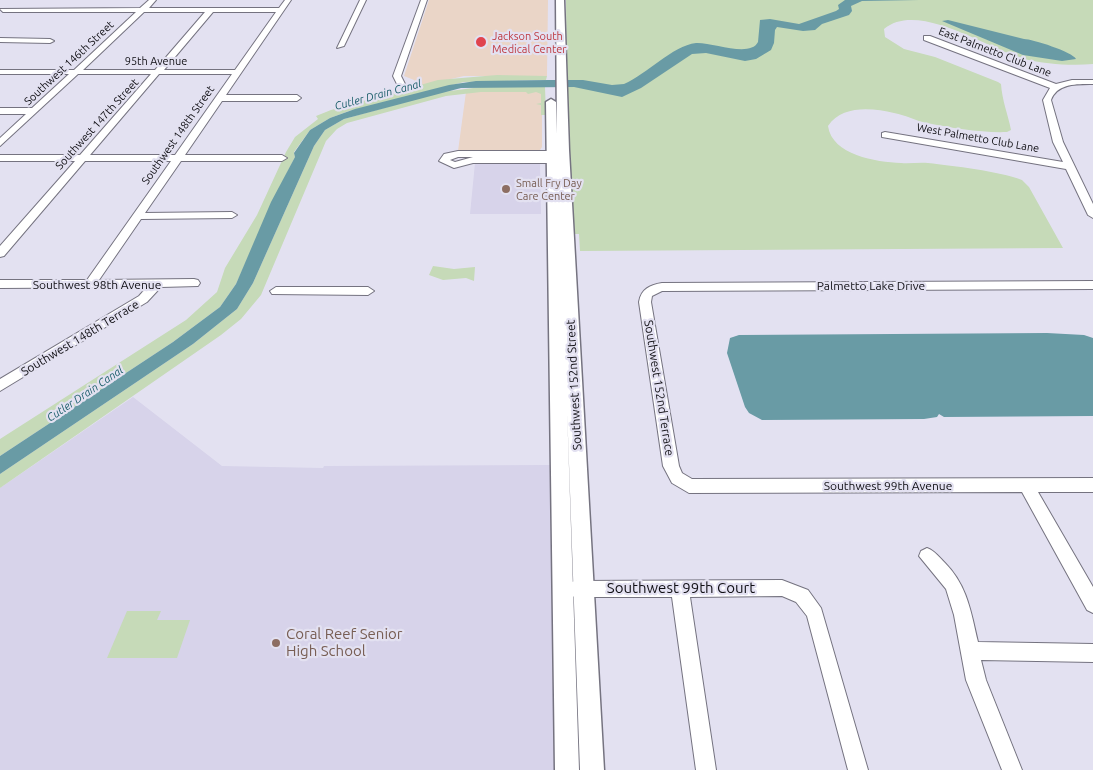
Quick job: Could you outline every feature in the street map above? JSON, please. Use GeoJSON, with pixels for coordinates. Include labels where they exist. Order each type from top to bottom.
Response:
{"type":"FeatureCollection","features":[{"type":"Feature","properties":{"kind":"main road","name":"Southwest 152nd Street"},"geometry":{"type":"LineString","coordinates":[[552,0],[557,83]]}},
{"type":"Feature","properties":{"kind":"main road","name":"Southwest 152nd Street"},"geometry":{"type":"LineString","coordinates":[[560,0],[557,157],[573,589],[592,770]]}},
{"type":"Feature","properties":{"kind":"main road","name":"Southwest 152nd Street"},"geometry":{"type":"LineString","coordinates":[[567,770],[573,589]]}},
{"type":"Feature","properties":{"kind":"street"},"geometry":{"type":"LineString","coordinates":[[2,11],[18,0]]}},
{"type":"Feature","properties":{"kind":"street","name":"Southwest 146th Street"},"geometry":{"type":"LineString","coordinates":[[0,143],[153,0]]}},
{"type":"Feature","properties":{"kind":"street","name":"Southwest 148th Street"},"geometry":{"type":"LineString","coordinates":[[90,284],[176,158],[288,0]]}},
{"type":"Feature","properties":{"kind":"street"},"geometry":{"type":"LineString","coordinates":[[340,46],[363,0]]}},
{"type":"Feature","properties":{"kind":"street"},"geometry":{"type":"LineString","coordinates":[[400,84],[397,76],[424,0]]}},
{"type":"Feature","properties":{"kind":"street","name":"Southwest 147th Street"},"geometry":{"type":"LineString","coordinates":[[0,253],[211,10]]}},
{"type":"Feature","properties":{"kind":"street"},"geometry":{"type":"LineString","coordinates":[[2,11],[280,10]]}},
{"type":"Feature","properties":{"kind":"street","name":"East Palmetto Club Lane"},"geometry":{"type":"LineString","coordinates":[[927,38],[1056,87]]}},
{"type":"Feature","properties":{"kind":"street"},"geometry":{"type":"LineString","coordinates":[[0,40],[50,42]]}},
{"type":"Feature","properties":{"kind":"street","name":"95th Avenue"},"geometry":{"type":"LineString","coordinates":[[0,72],[236,72]]}},
{"type":"Feature","properties":{"kind":"street"},"geometry":{"type":"LineString","coordinates":[[1093,82],[1056,87],[1048,94],[1047,103],[1053,128],[1068,166],[1093,215]]}},
{"type":"Feature","properties":{"kind":"street"},"geometry":{"type":"LineString","coordinates":[[218,98],[297,98]]}},
{"type":"Feature","properties":{"kind":"street"},"geometry":{"type":"LineString","coordinates":[[0,111],[34,111]]}},
{"type":"Feature","properties":{"kind":"street","name":"West Palmetto Club Lane"},"geometry":{"type":"LineString","coordinates":[[885,135],[1068,166]]}},
{"type":"Feature","properties":{"kind":"street"},"geometry":{"type":"LineString","coordinates":[[458,154],[557,157],[474,160],[454,165],[444,161],[447,156],[458,154]]}},
{"type":"Feature","properties":{"kind":"street"},"geometry":{"type":"LineString","coordinates":[[0,158],[282,158]]}},
{"type":"Feature","properties":{"kind":"street"},"geometry":{"type":"LineString","coordinates":[[138,216],[232,215]]}},
{"type":"Feature","properties":{"kind":"street","name":"Southwest 98th Avenue"},"geometry":{"type":"LineString","coordinates":[[0,284],[194,284]]}},
{"type":"Feature","properties":{"kind":"street","name":"Southwest 148th Terrace"},"geometry":{"type":"LineString","coordinates":[[0,386],[143,299],[156,285]]}},
{"type":"Feature","properties":{"kind":"street","name":"Palmetto Lake Drive"},"geometry":{"type":"LineString","coordinates":[[650,290],[662,287],[1093,285]]}},
{"type":"Feature","properties":{"kind":"street","name":"Southwest 152nd Terrace"},"geometry":{"type":"LineString","coordinates":[[650,290],[646,295],[645,302],[671,466],[674,474],[684,483]]}},
{"type":"Feature","properties":{"kind":"street"},"geometry":{"type":"LineString","coordinates":[[276,291],[368,291]]}},
{"type":"Feature","properties":{"kind":"street","name":"Southwest 99th Avenue"},"geometry":{"type":"LineString","coordinates":[[684,483],[695,488],[1093,485]]}},
{"type":"Feature","properties":{"kind":"street"},"geometry":{"type":"LineString","coordinates":[[1026,485],[1093,604]]}},
{"type":"Feature","properties":{"kind":"street"},"geometry":{"type":"LineString","coordinates":[[927,556],[952,582],[955,589],[963,615],[976,680],[1012,770]]}},
{"type":"Feature","properties":{"kind":"street"},"geometry":{"type":"LineString","coordinates":[[680,588],[706,770]]}},
{"type":"Feature","properties":{"kind":"street","name":"Southwest 99th Court"},"geometry":{"type":"LineString","coordinates":[[573,589],[782,588],[799,593],[809,602],[815,614],[858,770]]}},
{"type":"Feature","properties":{"kind":"street"},"geometry":{"type":"LineString","coordinates":[[970,652],[1093,653]]}},
{"type":"Feature","properties":{"kind":"shaded area","name":"Jackson South Medical Center"},"geometry":{"type":"Polygon","coordinates":[[[429,0],[548,0],[547,76],[464,76],[415,87],[414,80],[404,76],[429,0]]]}},
{"type":"Feature","properties":{"kind":"shaded area","name":"Jackson South Medical Center"},"geometry":{"type":"Polygon","coordinates":[[[542,91],[542,147],[540,150],[458,151],[466,92],[542,91]]]}},
{"type":"Feature","properties":{"kind":"shaded area","name":"Small Fry Day Care Center"},"geometry":{"type":"Polygon","coordinates":[[[475,163],[540,163],[541,214],[470,214],[475,163]]]}},
{"type":"Feature","properties":{"kind":"shaded area","name":"Coral Reef Senior High School"},"geometry":{"type":"Polygon","coordinates":[[[133,397],[222,466],[323,468],[324,466],[550,465],[554,770],[0,770],[0,488],[133,397]]]}},
{"type":"Feature","properties":{"kind":"green space"},"geometry":{"type":"Polygon","coordinates":[[[566,0],[1093,0],[1093,64],[1058,64],[1024,59],[934,23],[915,20],[898,22],[884,29],[885,37],[904,49],[935,57],[1001,84],[1011,130],[1007,132],[987,132],[957,128],[923,122],[885,111],[867,109],[841,114],[828,126],[831,136],[838,144],[857,155],[880,161],[963,167],[1022,180],[1029,187],[1063,248],[580,251],[579,234],[573,234],[567,110],[566,0]]]}},
{"type":"Feature","properties":{"kind":"green space"},"geometry":{"type":"Polygon","coordinates":[[[497,75],[547,76],[546,80],[464,82],[349,111],[330,118],[310,130],[294,152],[295,157],[236,284],[220,307],[173,342],[0,456],[0,439],[186,320],[217,292],[225,268],[257,215],[286,152],[295,137],[318,119],[316,116],[331,110],[438,80],[497,75]]]}},
{"type":"Feature","properties":{"kind":"green space"},"geometry":{"type":"Polygon","coordinates":[[[481,87],[545,87],[546,115],[541,115],[541,105],[536,104],[541,103],[541,94],[536,92],[528,94],[526,92],[481,92],[446,96],[347,123],[337,129],[326,141],[261,295],[241,319],[221,335],[0,488],[0,474],[193,344],[237,309],[253,283],[314,146],[325,130],[344,119],[442,92],[481,87]]]}},
{"type":"Feature","properties":{"kind":"green space"},"geometry":{"type":"Polygon","coordinates":[[[433,266],[454,269],[475,267],[474,281],[466,278],[443,280],[429,275],[433,266]]]}},
{"type":"Feature","properties":{"kind":"green space"},"geometry":{"type":"Polygon","coordinates":[[[127,611],[161,611],[157,620],[190,620],[177,658],[107,658],[127,611]]]}},
{"type":"Feature","properties":{"kind":"water"},"geometry":{"type":"Polygon","coordinates":[[[845,0],[919,0],[862,1],[851,6],[852,11],[849,15],[822,24],[815,30],[803,31],[777,27],[771,50],[756,59],[745,61],[706,53],[692,54],[641,88],[622,97],[574,87],[461,88],[344,119],[325,130],[314,146],[253,283],[237,309],[193,344],[0,474],[0,456],[173,342],[220,307],[236,284],[271,202],[295,157],[294,153],[310,130],[330,118],[355,109],[449,85],[476,81],[583,80],[612,85],[624,84],[687,45],[703,43],[747,49],[754,47],[758,42],[760,20],[770,19],[799,24],[836,11],[839,9],[838,5],[845,0]]]}},
{"type":"Feature","properties":{"kind":"water"},"geometry":{"type":"Polygon","coordinates":[[[948,20],[1043,43],[1068,53],[1076,59],[1062,61],[1023,55],[942,21],[948,20]]]}},
{"type":"Feature","properties":{"kind":"water"},"geometry":{"type":"Polygon","coordinates":[[[1047,333],[1084,335],[1093,338],[1093,416],[944,417],[939,414],[937,417],[924,419],[762,420],[749,413],[745,407],[727,353],[730,338],[739,335],[1047,333]]]}},
{"type":"Feature","properties":{"kind":"place","name":"Jackson South Medical Center"},"geometry":{"type":"Point","coordinates":[481,42]}},
{"type":"Feature","properties":{"kind":"place","name":"Small Fry Day Care Center"},"geometry":{"type":"Point","coordinates":[506,189]}},
{"type":"Feature","properties":{"kind":"place","name":"Coral Reef Senior High School"},"geometry":{"type":"Point","coordinates":[276,643]}},
{"type":"Feature","properties":{"kind":"water label","name":"Cutler Drain Canal"},"geometry":{"type":"Point","coordinates":[378,95]}},
{"type":"Feature","properties":{"kind":"water label","name":"Cutler Drain Canal"},"geometry":{"type":"Point","coordinates":[85,394]}}]}
